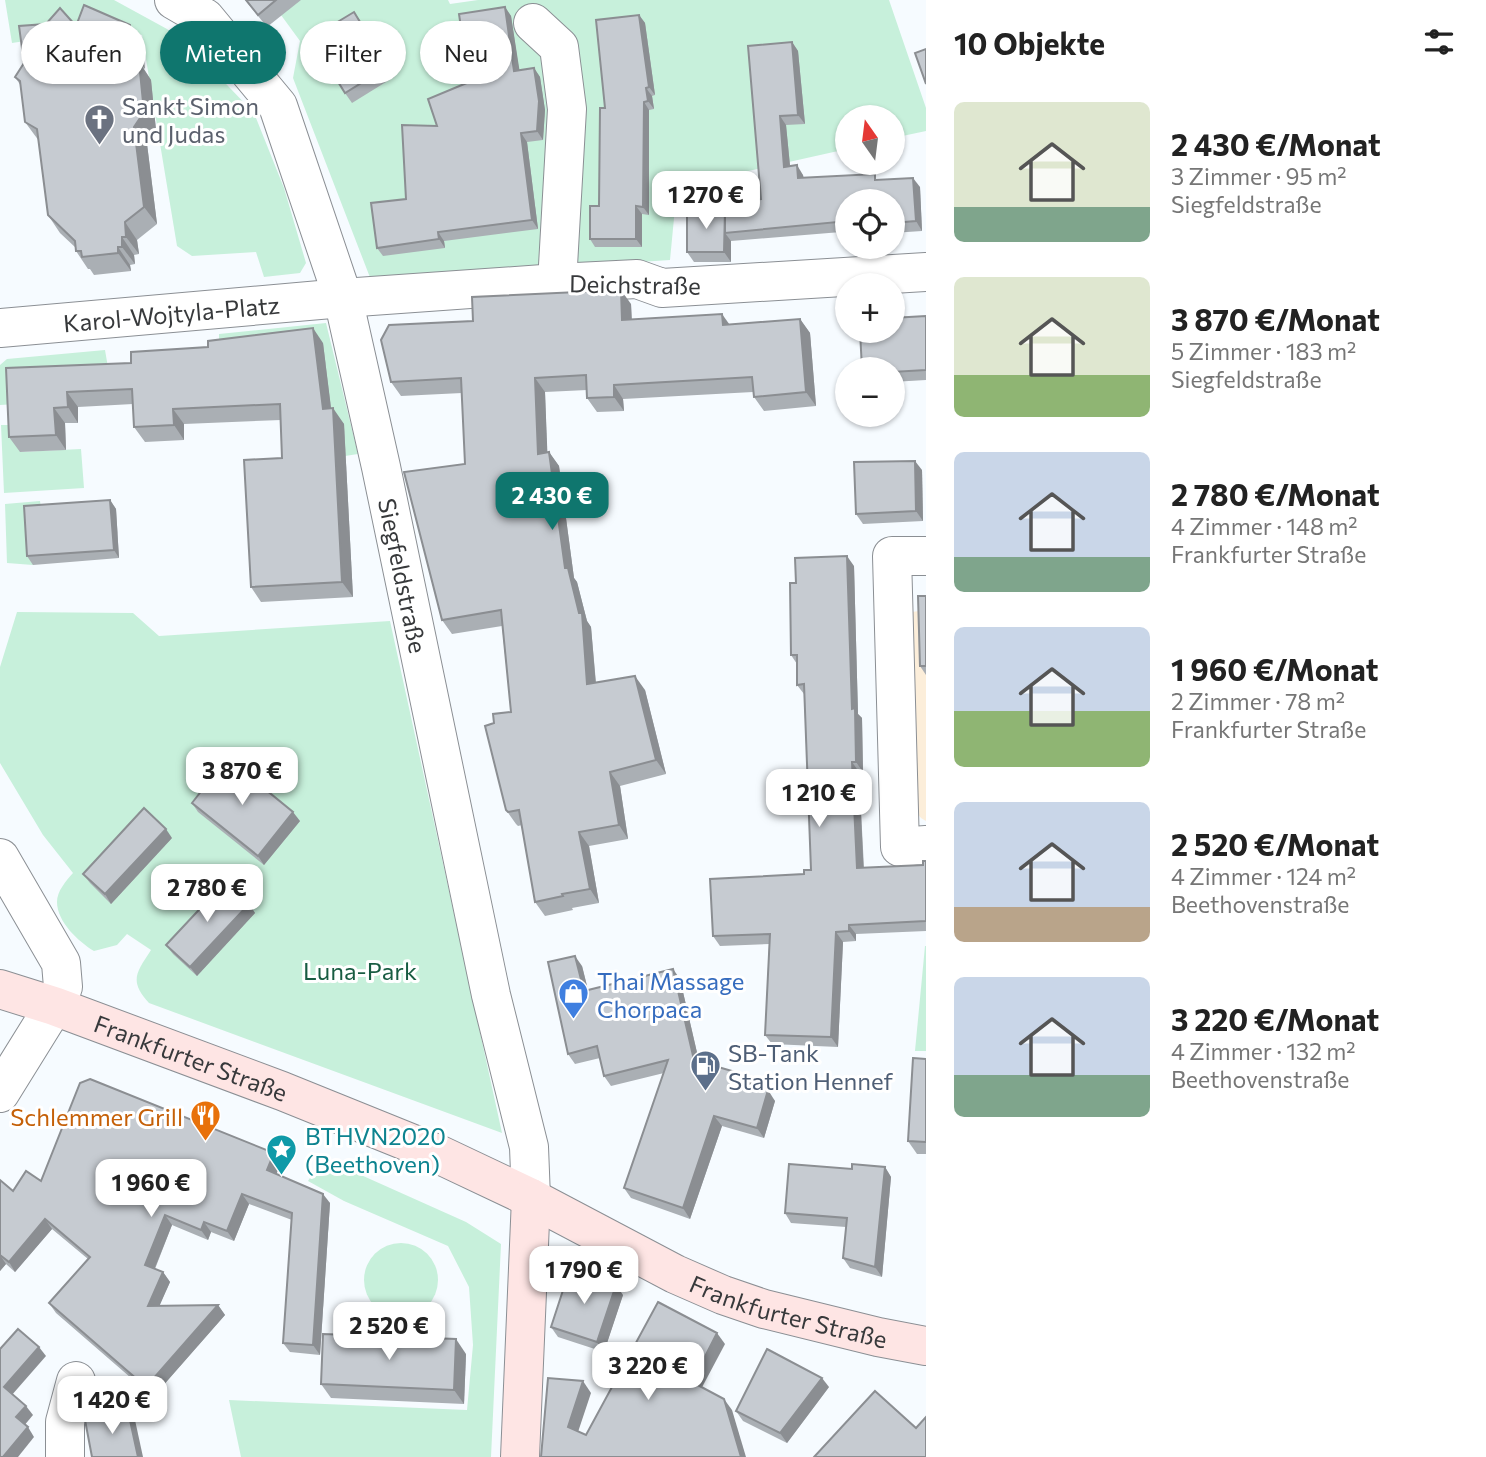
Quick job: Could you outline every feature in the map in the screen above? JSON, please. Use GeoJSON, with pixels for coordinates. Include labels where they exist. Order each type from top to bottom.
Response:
{"type":"FeatureCollection","features":[{"type":"Feature","properties":{"kind":"main road","name":"Frankfurter Straße"},"geometry":{"type":"LineString","coordinates":[[0,989],[54,1006],[282,1091],[438,1154],[531,1198],[675,1274],[723,1295],[815,1321],[926,1346]]}},
{"type":"Feature","properties":{"kind":"main road"},"geometry":{"type":"LineString","coordinates":[[520,1457],[531,1198]]}},
{"type":"Feature","properties":{"kind":"street","name":"Siegfeldstraße"},"geometry":{"type":"LineString","coordinates":[[174,0],[205,18],[278,106],[343,298],[491,995],[529,1147],[531,1198]]}},
{"type":"Feature","properties":{"kind":"street"},"geometry":{"type":"LineString","coordinates":[[533,23],[559,47],[567,109],[557,283]]}},
{"type":"Feature","properties":{"kind":"street","name":"Deichstraße"},"geometry":{"type":"LineString","coordinates":[[343,298],[637,279],[662,288],[926,272]]}},
{"type":"Feature","properties":{"kind":"street","name":"Karol-Wojtyla-Platz"},"geometry":{"type":"LineString","coordinates":[[0,328],[343,298]]}},
{"type":"Feature","properties":{"kind":"street"},"geometry":{"type":"LineString","coordinates":[[926,556],[892,556],[900,847],[926,845]]}},
{"type":"Feature","properties":{"kind":"street"},"geometry":{"type":"LineString","coordinates":[[0,858],[61,963],[63,987],[0,1093]]}},
{"type":"Feature","properties":{"kind":"street"},"geometry":{"type":"LineString","coordinates":[[65,1457],[65,1422],[76,1381]]}},
{"type":"Feature","properties":{"kind":"shaded area"},"geometry":{"type":"Polygon","coordinates":[[[926,610],[926,821],[909,803],[912,612],[926,610]]]}},
{"type":"Feature","properties":{"kind":"green space"},"geometry":{"type":"Polygon","coordinates":[[[5,0],[114,0],[160,25],[160,84],[226,84],[254,113],[284,188],[306,263],[300,273],[264,277],[256,252],[192,256],[177,246],[146,59],[146,21],[104,21],[100,18],[84,21],[21,21],[21,42],[12,43],[5,0]]]}},
{"type":"Feature","properties":{"kind":"green space"},"geometry":{"type":"Polygon","coordinates":[[[270,0],[448,0],[450,4],[478,0],[889,0],[926,108],[926,131],[905,135],[905,105],[835,105],[835,152],[677,187],[670,260],[371,280],[293,78],[300,41],[270,0]]]}},
{"type":"Feature","properties":{"kind":"green space"},"geometry":{"type":"Polygon","coordinates":[[[326,323],[358,454],[345,456],[219,356],[219,334],[326,323]]]}},
{"type":"Feature","properties":{"kind":"green space"},"geometry":{"type":"Polygon","coordinates":[[[105,350],[110,379],[20,452],[81,449],[84,488],[4,493],[1,425],[18,425],[17,404],[0,405],[0,365],[7,359],[105,350]]]}},
{"type":"Feature","properties":{"kind":"green space"},"geometry":{"type":"Polygon","coordinates":[[[40,501],[42,514],[30,515],[33,565],[7,563],[5,504],[40,501]]]}},
{"type":"Feature","properties":{"kind":"green space","name":"Luna-Park"},"geometry":{"type":"Polygon","coordinates":[[[17,612],[133,613],[159,636],[390,621],[502,1133],[149,1003],[139,989],[137,977],[151,950],[127,934],[117,945],[94,951],[70,931],[61,917],[57,898],[73,873],[43,835],[0,763],[0,667],[17,612]]]}},
{"type":"Feature","properties":{"kind":"green space"},"geometry":{"type":"Polygon","coordinates":[[[925,946],[926,1051],[915,1051],[925,946]]]}},
{"type":"Feature","properties":{"kind":"green space"},"geometry":{"type":"Polygon","coordinates":[[[323,1158],[466,1222],[501,1244],[491,1457],[241,1457],[229,1400],[467,1410],[473,1345],[469,1287],[448,1246],[344,1201],[308,1181],[323,1158]]]}},
{"type":"Feature","properties":{"kind":"green space"},"geometry":{"type":"Polygon","coordinates":[[[401,1243],[415,1246],[427,1254],[435,1266],[438,1280],[435,1294],[427,1306],[415,1314],[401,1317],[387,1314],[375,1306],[367,1294],[364,1280],[367,1266],[375,1254],[387,1246],[401,1243]]]}},
{"type":"Feature","properties":{"kind":"building"},"geometry":{"type":"Polygon","coordinates":[[[246,0],[276,0],[258,15],[246,0]]]}},
{"type":"Feature","properties":{"kind":"building","name":"Sankt Simon und Judas"},"geometry":{"type":"Polygon","coordinates":[[[84,5],[121,21],[78,21],[84,5]]]}},
{"type":"Feature","properties":{"kind":"building"},"geometry":{"type":"Polygon","coordinates":[[[505,7],[507,21],[460,21],[459,14],[505,7]]]}},
{"type":"Feature","properties":{"kind":"building","name":"Sankt Simon und Judas"},"geometry":{"type":"Polygon","coordinates":[[[60,8],[72,21],[49,21],[60,8]]]}},
{"type":"Feature","properties":{"kind":"building"},"geometry":{"type":"Polygon","coordinates":[[[354,12],[359,21],[339,21],[354,12]]]}},
{"type":"Feature","properties":{"kind":"building"},"geometry":{"type":"Polygon","coordinates":[[[639,15],[649,87],[646,88],[648,101],[644,102],[643,207],[636,206],[636,239],[590,239],[590,206],[599,206],[600,108],[605,108],[596,20],[639,15]]]}},
{"type":"Feature","properties":{"kind":"building"},"geometry":{"type":"Polygon","coordinates":[[[792,42],[798,115],[780,116],[784,167],[797,165],[798,178],[875,175],[875,180],[913,178],[916,221],[905,222],[905,189],[835,189],[835,222],[725,233],[725,202],[761,199],[748,46],[792,42]]]}},
{"type":"Feature","properties":{"kind":"building"},"geometry":{"type":"Polygon","coordinates":[[[926,49],[926,84],[915,53],[926,49]]]}},
{"type":"Feature","properties":{"kind":"building"},"geometry":{"type":"Polygon","coordinates":[[[512,57],[514,71],[534,68],[539,101],[537,131],[521,133],[532,220],[438,232],[439,239],[377,248],[371,203],[406,199],[402,125],[437,126],[428,99],[464,84],[512,84],[512,57]]]}},
{"type":"Feature","properties":{"kind":"building","name":"Sankt Simon und Judas"},"geometry":{"type":"Polygon","coordinates":[[[21,68],[21,84],[141,84],[144,112],[134,127],[144,207],[125,222],[126,237],[122,237],[122,247],[118,247],[118,253],[82,257],[81,251],[76,251],[75,241],[48,215],[37,129],[25,122],[20,81],[15,77],[21,68]]]}},
{"type":"Feature","properties":{"kind":"building"},"geometry":{"type":"Polygon","coordinates":[[[339,84],[360,84],[345,93],[339,84]]]}},
{"type":"Feature","properties":{"kind":"building"},"geometry":{"type":"Polygon","coordinates":[[[687,210],[725,210],[724,252],[687,252],[687,210]]]}},
{"type":"Feature","properties":{"kind":"building"},"geometry":{"type":"Polygon","coordinates":[[[621,290],[622,320],[722,314],[723,325],[800,319],[806,392],[754,397],[752,377],[614,385],[614,397],[587,398],[586,375],[535,378],[538,454],[549,452],[565,568],[568,568],[579,613],[582,613],[587,684],[635,676],[656,760],[610,772],[619,825],[579,832],[590,889],[535,902],[519,810],[506,810],[485,726],[494,723],[493,714],[511,712],[501,610],[442,620],[404,472],[465,464],[461,378],[391,382],[381,340],[389,325],[473,321],[472,297],[621,290]]]}},
{"type":"Feature","properties":{"kind":"building"},"geometry":{"type":"Polygon","coordinates":[[[926,316],[926,370],[905,371],[905,357],[861,357],[861,343],[905,343],[905,317],[926,316]]]}},
{"type":"Feature","properties":{"kind":"building"},"geometry":{"type":"Polygon","coordinates":[[[313,328],[323,409],[333,408],[342,582],[251,587],[244,460],[282,458],[280,404],[173,409],[174,425],[134,427],[132,389],[67,392],[68,407],[54,408],[56,435],[9,437],[6,368],[131,363],[131,352],[208,347],[208,341],[313,328]]]}},
{"type":"Feature","properties":{"kind":"building"},"geometry":{"type":"Polygon","coordinates":[[[915,461],[916,511],[856,514],[854,462],[915,461]]]}},
{"type":"Feature","properties":{"kind":"building"},"geometry":{"type":"Polygon","coordinates":[[[110,500],[114,550],[27,556],[24,506],[110,500]]]}},
{"type":"Feature","properties":{"kind":"building"},"geometry":{"type":"Polygon","coordinates":[[[847,556],[852,709],[855,708],[856,762],[852,762],[857,868],[923,865],[923,861],[926,861],[926,921],[849,925],[849,931],[836,932],[831,1037],[765,1035],[770,934],[713,936],[710,879],[804,874],[804,870],[811,870],[804,684],[797,685],[797,655],[791,655],[790,583],[796,583],[795,558],[847,556]]]}},
{"type":"Feature","properties":{"kind":"building"},"geometry":{"type":"Polygon","coordinates":[[[918,596],[926,596],[926,666],[920,666],[918,596]]]}},
{"type":"Feature","properties":{"kind":"building"},"geometry":{"type":"Polygon","coordinates":[[[227,758],[293,812],[258,856],[192,803],[227,758]]]}},
{"type":"Feature","properties":{"kind":"building"},"geometry":{"type":"Polygon","coordinates":[[[144,808],[166,829],[105,894],[83,874],[144,808]]]}},
{"type":"Feature","properties":{"kind":"building"},"geometry":{"type":"Polygon","coordinates":[[[225,882],[249,904],[190,967],[166,945],[225,882]]]}},
{"type":"Feature","properties":{"kind":"building"},"geometry":{"type":"Polygon","coordinates":[[[575,956],[584,991],[673,969],[694,1060],[749,1076],[747,1084],[768,1090],[757,1128],[714,1116],[683,1208],[624,1188],[668,1060],[604,1076],[597,1046],[568,1054],[548,962],[575,956]]]}},
{"type":"Feature","properties":{"kind":"building"},"geometry":{"type":"Polygon","coordinates":[[[913,1058],[926,1059],[926,1142],[908,1141],[913,1058]]]}},
{"type":"Feature","properties":{"kind":"building"},"geometry":{"type":"Polygon","coordinates":[[[90,1079],[274,1153],[267,1170],[323,1194],[313,1345],[283,1343],[292,1213],[242,1194],[227,1231],[204,1222],[201,1230],[165,1215],[145,1265],[163,1272],[148,1306],[218,1305],[146,1387],[49,1303],[90,1257],[45,1219],[9,1262],[0,1255],[0,1180],[13,1191],[26,1171],[41,1181],[80,1083],[90,1079]]]}},
{"type":"Feature","properties":{"kind":"building"},"geometry":{"type":"Polygon","coordinates":[[[789,1164],[852,1169],[852,1164],[885,1167],[875,1267],[843,1258],[847,1218],[785,1213],[789,1164]]]}},
{"type":"Feature","properties":{"kind":"building"},"geometry":{"type":"Polygon","coordinates":[[[579,1273],[616,1285],[597,1342],[551,1327],[567,1278],[579,1273]]]}},
{"type":"Feature","properties":{"kind":"building"},"geometry":{"type":"Polygon","coordinates":[[[658,1302],[717,1333],[692,1382],[724,1399],[741,1457],[541,1457],[548,1378],[583,1381],[568,1427],[586,1435],[658,1302]]]}},
{"type":"Feature","properties":{"kind":"building"},"geometry":{"type":"Polygon","coordinates":[[[18,1329],[39,1347],[4,1387],[26,1406],[16,1417],[28,1427],[3,1457],[0,1457],[0,1349],[18,1329]]]}},
{"type":"Feature","properties":{"kind":"building"},"geometry":{"type":"Polygon","coordinates":[[[323,1334],[456,1339],[454,1390],[321,1384],[323,1334]]]}},
{"type":"Feature","properties":{"kind":"building"},"geometry":{"type":"Polygon","coordinates":[[[767,1349],[822,1378],[780,1433],[736,1411],[767,1349]]]}},
{"type":"Feature","properties":{"kind":"building"},"geometry":{"type":"Polygon","coordinates":[[[875,1391],[916,1428],[926,1417],[926,1457],[814,1457],[875,1391]]]}},
{"type":"Feature","properties":{"kind":"building"},"geometry":{"type":"Polygon","coordinates":[[[128,1411],[138,1457],[92,1457],[85,1420],[128,1411]]]}},
{"type":"Feature","properties":{"kind":"place","name":"Sankt Simon und Judas"},"geometry":{"type":"Point","coordinates":[99,146]}},
{"type":"Feature","properties":{"kind":"place","name":"Thai Massage Chorpaca"},"geometry":{"type":"Point","coordinates":[574,1021]}},
{"type":"Feature","properties":{"kind":"place","name":"SB-Tank Station Hennef"},"geometry":{"type":"Point","coordinates":[705,1093]}},
{"type":"Feature","properties":{"kind":"place","name":"Schlemmer Grill"},"geometry":{"type":"Point","coordinates":[206,1143]}},
{"type":"Feature","properties":{"kind":"place","name":"BTHVN2020 (Beethoven)"},"geometry":{"type":"Point","coordinates":[282,1176]}}]}
